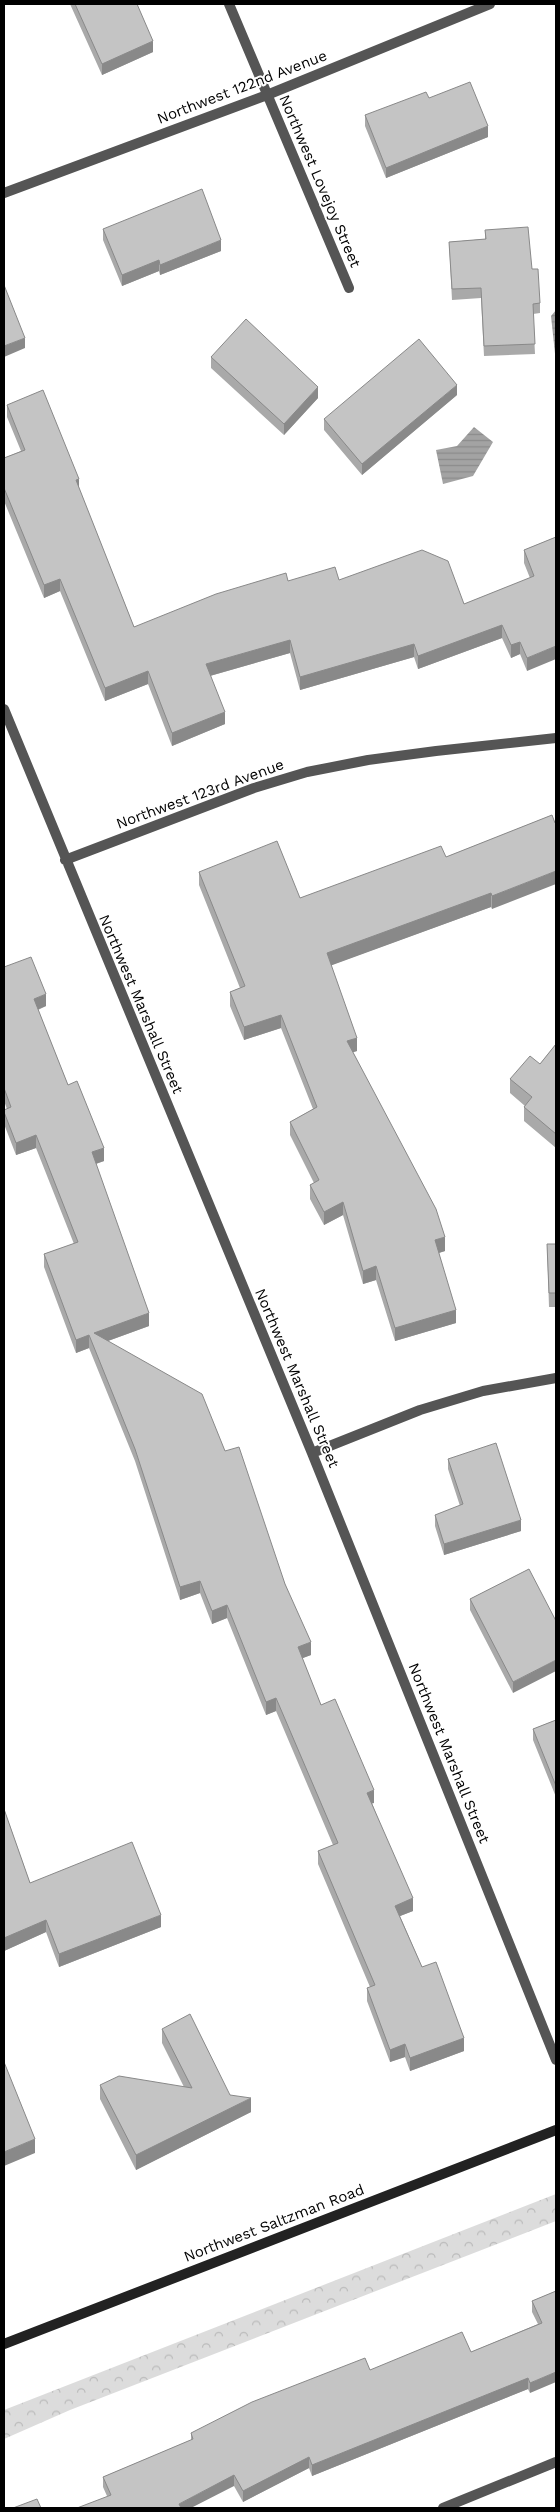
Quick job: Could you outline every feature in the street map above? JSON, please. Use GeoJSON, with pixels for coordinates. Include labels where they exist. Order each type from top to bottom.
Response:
{"type":"FeatureCollection","features":[{"type":"Feature","properties":{"kind":"main road","name":"Northwest Saltzman Road"},"geometry":{"type":"LineString","coordinates":[[4,2344],[556,2130]]}},
{"type":"Feature","properties":{"kind":"street","name":"Northwest Lovejoy Street"},"geometry":{"type":"LineString","coordinates":[[230,4],[349,288]]}},
{"type":"Feature","properties":{"kind":"street","name":"Northwest 122nd Avenue"},"geometry":{"type":"LineString","coordinates":[[4,193],[267,95],[490,4]]}},
{"type":"Feature","properties":{"kind":"street","name":"Northwest Marshall Street"},"geometry":{"type":"LineString","coordinates":[[4,709],[312,1453],[556,2060]]}},
{"type":"Feature","properties":{"kind":"street","name":"Northwest 123rd Avenue"},"geometry":{"type":"LineString","coordinates":[[65,860],[254,788],[307,772],[368,760],[436,750],[556,738]]}},
{"type":"Feature","properties":{"kind":"street"},"geometry":{"type":"LineString","coordinates":[[312,1453],[420,1410],[483,1391],[556,1378]]}},
{"type":"Feature","properties":{"kind":"street"},"geometry":{"type":"LineString","coordinates":[[443,2508],[556,2462]]}},
{"type":"Feature","properties":{"kind":"green space"},"geometry":{"type":"Polygon","coordinates":[[[556,2194],[556,2221],[70,2410],[4,2439],[4,2410],[556,2194]]]}},
{"type":"Feature","properties":{"kind":"shaded area"},"geometry":{"type":"Polygon","coordinates":[[[556,310],[556,363],[551,316],[556,310]]]}},
{"type":"Feature","properties":{"kind":"shaded area"},"geometry":{"type":"Polygon","coordinates":[[[474,427],[493,442],[473,476],[443,484],[436,450],[457,446],[474,427]]]}},
{"type":"Feature","properties":{"kind":"building"},"geometry":{"type":"Polygon","coordinates":[[[75,4],[137,4],[153,41],[102,64],[75,4]]]}},
{"type":"Feature","properties":{"kind":"building"},"geometry":{"type":"Polygon","coordinates":[[[470,82],[488,126],[386,168],[365,115],[426,92],[429,98],[470,82]]]}},
{"type":"Feature","properties":{"kind":"building"},"geometry":{"type":"Polygon","coordinates":[[[202,189],[221,240],[160,265],[159,260],[122,275],[103,229],[202,189]]]}},
{"type":"Feature","properties":{"kind":"building"},"geometry":{"type":"Polygon","coordinates":[[[528,227],[532,269],[538,269],[540,303],[533,304],[535,344],[484,346],[481,288],[452,289],[449,242],[486,239],[485,230],[528,227]]]}},
{"type":"Feature","properties":{"kind":"building"},"geometry":{"type":"Polygon","coordinates":[[[4,285],[25,338],[4,346],[4,285]]]}},
{"type":"Feature","properties":{"kind":"building"},"geometry":{"type":"Polygon","coordinates":[[[246,319],[318,387],[284,424],[211,357],[246,319]]]}},
{"type":"Feature","properties":{"kind":"building"},"geometry":{"type":"Polygon","coordinates":[[[419,339],[457,385],[362,464],[324,419],[419,339]]]}},
{"type":"Feature","properties":{"kind":"building"},"geometry":{"type":"Polygon","coordinates":[[[43,390],[79,479],[76,480],[134,627],[216,594],[286,573],[288,581],[335,567],[339,580],[422,550],[448,561],[464,604],[534,576],[524,550],[556,537],[556,646],[527,658],[520,642],[511,645],[502,625],[418,656],[414,644],[300,677],[290,640],[206,664],[225,712],[172,733],[148,671],[105,688],[60,579],[44,585],[4,488],[4,458],[25,450],[7,405],[43,390]]]}},
{"type":"Feature","properties":{"kind":"building"},"geometry":{"type":"Polygon","coordinates":[[[552,815],[556,822],[556,871],[492,896],[491,893],[327,953],[357,1038],[347,1041],[436,1209],[445,1237],[435,1240],[456,1310],[395,1328],[376,1266],[363,1271],[343,1202],[324,1212],[310,1185],[319,1180],[290,1122],[317,1107],[281,1015],[244,1027],[230,992],[245,986],[199,872],[277,841],[300,898],[441,846],[446,857],[552,815]]]}},
{"type":"Feature","properties":{"kind":"building"},"geometry":{"type":"Polygon","coordinates":[[[31,957],[46,994],[34,999],[68,1085],[77,1081],[104,1148],[92,1152],[149,1313],[94,1333],[202,1394],[225,1451],[239,1447],[285,1584],[311,1642],[298,1647],[321,1705],[335,1699],[374,1790],[367,1793],[413,1898],[395,1906],[422,1967],[436,1962],[464,2038],[410,2058],[405,2044],[390,2050],[367,1988],[375,1985],[318,1851],[338,1843],[276,1698],[266,1702],[227,1605],[212,1611],[200,1581],[180,1587],[135,1449],[89,1335],[76,1340],[44,1254],[78,1242],[36,1135],[16,1143],[4,1112],[4,1110],[11,1107],[4,1088],[4,967],[31,957]]]}},
{"type":"Feature","properties":{"kind":"building"},"geometry":{"type":"Polygon","coordinates":[[[556,1044],[556,1134],[524,1107],[532,1097],[510,1079],[530,1056],[540,1064],[556,1044]]]}},
{"type":"Feature","properties":{"kind":"building"},"geometry":{"type":"Polygon","coordinates":[[[547,1244],[556,1244],[556,1293],[549,1293],[547,1244]]]}},
{"type":"Feature","properties":{"kind":"building"},"geometry":{"type":"Polygon","coordinates":[[[496,1443],[521,1520],[444,1544],[435,1515],[463,1504],[448,1459],[496,1443]]]}},
{"type":"Feature","properties":{"kind":"building"},"geometry":{"type":"Polygon","coordinates":[[[529,1569],[556,1621],[556,1660],[513,1682],[470,1599],[529,1569]]]}},
{"type":"Feature","properties":{"kind":"building"},"geometry":{"type":"Polygon","coordinates":[[[556,1720],[556,1786],[533,1729],[556,1720]]]}},
{"type":"Feature","properties":{"kind":"building"},"geometry":{"type":"Polygon","coordinates":[[[4,1809],[30,1883],[132,1842],[161,1915],[59,1954],[46,1920],[4,1938],[4,1809]]]}},
{"type":"Feature","properties":{"kind":"building"},"geometry":{"type":"Polygon","coordinates":[[[190,2014],[230,2095],[251,2098],[136,2155],[100,2085],[119,2076],[192,2088],[162,2029],[190,2014]]]}},
{"type":"Feature","properties":{"kind":"building"},"geometry":{"type":"Polygon","coordinates":[[[4,2062],[35,2139],[4,2152],[4,2062]]]}},
{"type":"Feature","properties":{"kind":"building"},"geometry":{"type":"Polygon","coordinates":[[[556,2291],[556,2372],[530,2383],[528,2378],[312,2465],[309,2457],[243,2491],[234,2475],[179,2504],[181,2508],[77,2508],[111,2495],[103,2477],[193,2439],[191,2433],[252,2402],[365,2358],[370,2370],[462,2332],[471,2352],[542,2323],[532,2301],[556,2291]]]}},
{"type":"Feature","properties":{"kind":"building"},"geometry":{"type":"Polygon","coordinates":[[[37,2499],[41,2508],[13,2508],[37,2499]]]}}]}
